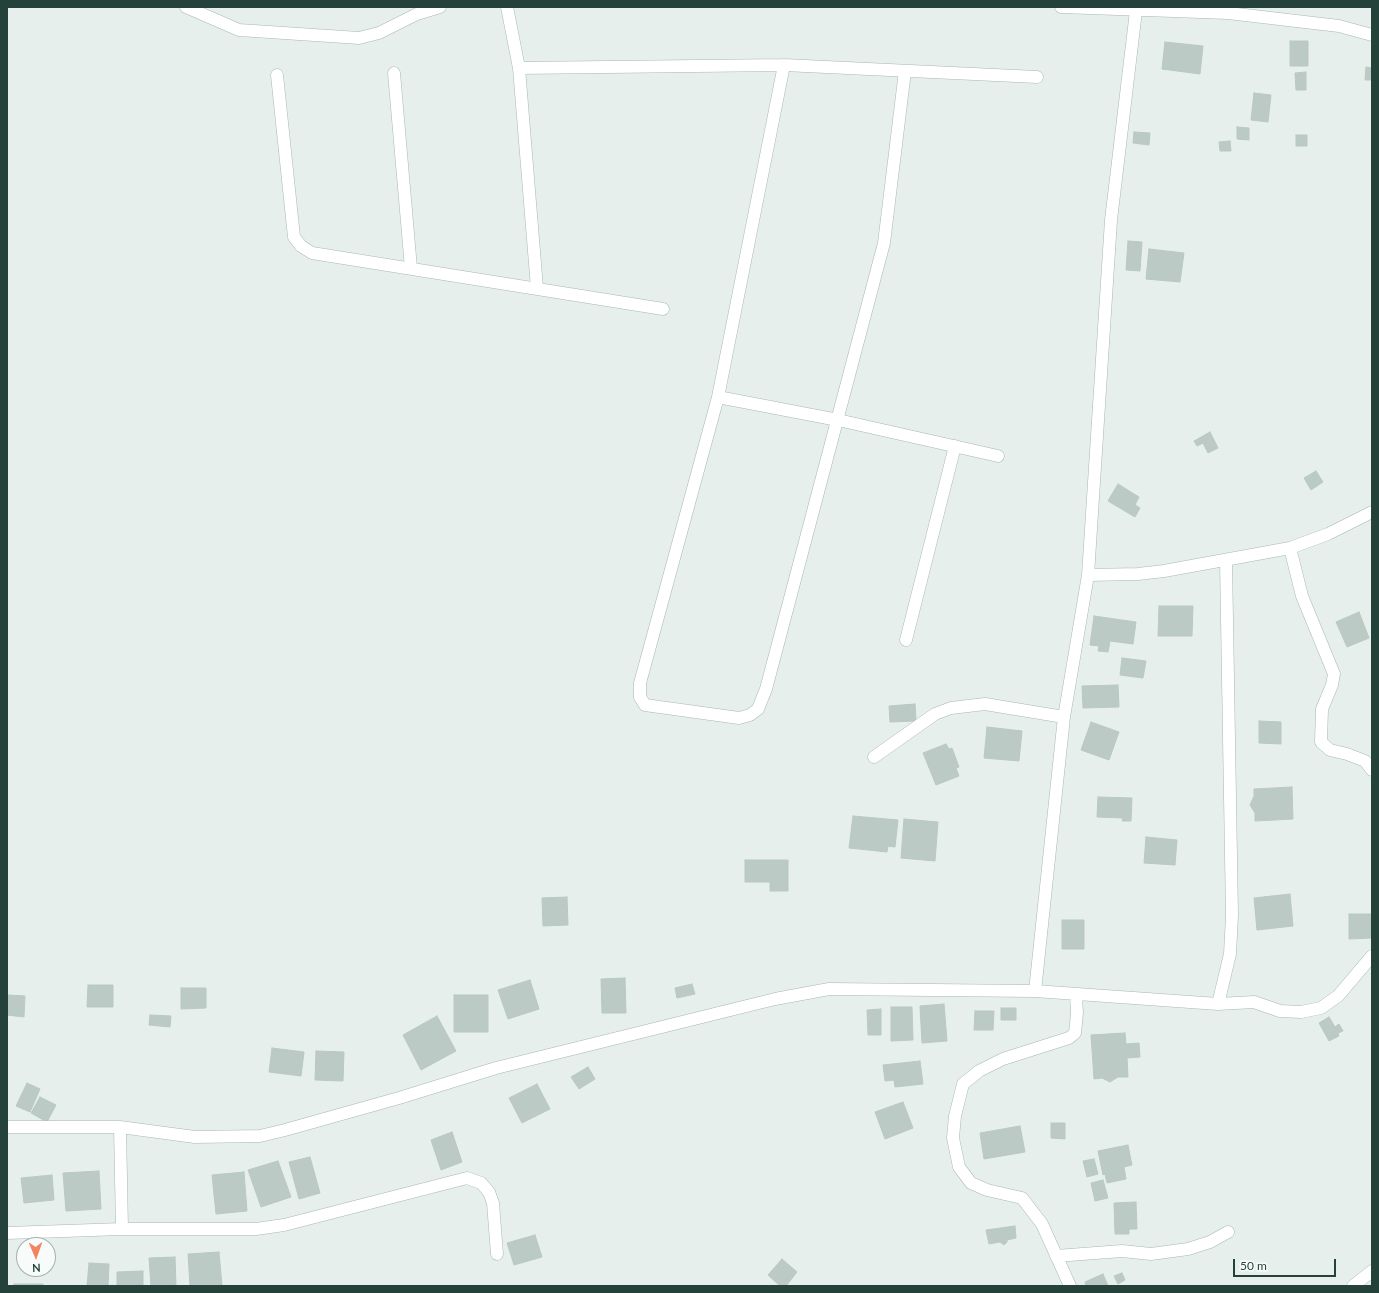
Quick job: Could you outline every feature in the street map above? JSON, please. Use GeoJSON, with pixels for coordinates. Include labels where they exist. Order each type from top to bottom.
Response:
{"type":"FeatureCollection","features":[{"type":"Feature","properties":{"kind":"street"},"geometry":{"type":"LineString","coordinates":[[186,7],[239,30],[359,38],[379,33],[417,14],[440,7]]}},
{"type":"Feature","properties":{"kind":"street"},"geometry":{"type":"LineString","coordinates":[[507,7],[519,68],[537,288]]}},
{"type":"Feature","properties":{"kind":"street"},"geometry":{"type":"LineString","coordinates":[[1061,7],[1228,14],[1340,26],[1372,35]]}},
{"type":"Feature","properties":{"kind":"street"},"geometry":{"type":"LineString","coordinates":[[1035,991],[1064,717],[1088,575],[1112,220],[1136,11]]}},
{"type":"Feature","properties":{"kind":"street"},"geometry":{"type":"LineString","coordinates":[[519,68],[784,65],[1037,77]]}},
{"type":"Feature","properties":{"kind":"street"},"geometry":{"type":"LineString","coordinates":[[784,65],[718,397],[640,683],[640,697],[645,705],[739,718],[750,715],[758,709],[766,689],[884,243],[905,70]]}},
{"type":"Feature","properties":{"kind":"street"},"geometry":{"type":"LineString","coordinates":[[394,73],[412,268]]}},
{"type":"Feature","properties":{"kind":"street"},"geometry":{"type":"LineString","coordinates":[[277,75],[294,237],[301,246],[312,253],[663,309]]}},
{"type":"Feature","properties":{"kind":"street"},"geometry":{"type":"LineString","coordinates":[[718,397],[838,420],[998,456]]}},
{"type":"Feature","properties":{"kind":"street"},"geometry":{"type":"LineString","coordinates":[[906,640],[955,446]]}},
{"type":"Feature","properties":{"kind":"street"},"geometry":{"type":"LineString","coordinates":[[1088,575],[1138,574],[1290,548],[1328,534],[1372,512]]}},
{"type":"Feature","properties":{"kind":"street"},"geometry":{"type":"LineString","coordinates":[[1290,548],[1302,596],[1334,674],[1332,685],[1322,709],[1321,742],[1330,750],[1347,754],[1365,762],[1372,770]]}},
{"type":"Feature","properties":{"kind":"street"},"geometry":{"type":"LineString","coordinates":[[1218,1004],[1230,954],[1232,915],[1226,560]]}},
{"type":"Feature","properties":{"kind":"street"},"geometry":{"type":"LineString","coordinates":[[874,757],[935,714],[951,708],[985,704],[1064,717]]}},
{"type":"Feature","properties":{"kind":"street"},"geometry":{"type":"LineString","coordinates":[[7,1127],[120,1127],[195,1137],[260,1136],[496,1068],[803,993],[829,989],[1035,991],[1218,1004],[1254,1002],[1280,1011],[1301,1012],[1321,1008],[1338,996],[1372,956]]}},
{"type":"Feature","properties":{"kind":"street"},"geometry":{"type":"LineString","coordinates":[[1070,1286],[1042,1224],[1022,1198],[987,1190],[971,1182],[959,1167],[953,1138],[955,1116],[963,1084],[979,1071],[1004,1059],[1069,1038],[1076,1033],[1076,995]]}},
{"type":"Feature","properties":{"kind":"street"},"geometry":{"type":"LineString","coordinates":[[120,1127],[122,1230]]}},
{"type":"Feature","properties":{"kind":"street"},"geometry":{"type":"LineString","coordinates":[[7,1233],[256,1229],[284,1225],[467,1178],[481,1183],[489,1192],[493,1203],[497,1254]]}},
{"type":"Feature","properties":{"kind":"street"},"geometry":{"type":"LineString","coordinates":[[1056,1256],[1122,1251],[1151,1254],[1188,1250],[1210,1242],[1228,1232]]}},
{"type":"Feature","properties":{"kind":"street"},"geometry":{"type":"LineString","coordinates":[[1353,1286],[1372,1271]]}},
{"type":"Feature","properties":{"kind":"building"},"geometry":{"type":"Polygon","coordinates":[[[1290,41],[1308,41],[1308,66],[1290,66],[1290,41]]]}},
{"type":"Feature","properties":{"kind":"building"},"geometry":{"type":"Polygon","coordinates":[[[1165,42],[1203,46],[1200,74],[1162,69],[1165,42]]]}},
{"type":"Feature","properties":{"kind":"building"},"geometry":{"type":"Polygon","coordinates":[[[1366,67],[1372,68],[1372,80],[1365,80],[1366,67]]]}},
{"type":"Feature","properties":{"kind":"building"},"geometry":{"type":"Polygon","coordinates":[[[1306,72],[1306,90],[1296,90],[1295,73],[1306,72]]]}},
{"type":"Feature","properties":{"kind":"building"},"geometry":{"type":"Polygon","coordinates":[[[1254,93],[1271,95],[1268,122],[1251,120],[1254,93]]]}},
{"type":"Feature","properties":{"kind":"building"},"geometry":{"type":"Polygon","coordinates":[[[1237,127],[1249,128],[1249,140],[1237,139],[1237,127]]]}},
{"type":"Feature","properties":{"kind":"building"},"geometry":{"type":"Polygon","coordinates":[[[1134,132],[1150,133],[1149,145],[1133,143],[1134,132]]]}},
{"type":"Feature","properties":{"kind":"building"},"geometry":{"type":"Polygon","coordinates":[[[1296,135],[1307,135],[1307,146],[1296,146],[1296,135]]]}},
{"type":"Feature","properties":{"kind":"building"},"geometry":{"type":"Polygon","coordinates":[[[1230,141],[1231,151],[1220,151],[1219,142],[1230,141]]]}},
{"type":"Feature","properties":{"kind":"building"},"geometry":{"type":"Polygon","coordinates":[[[1128,241],[1142,242],[1140,271],[1126,270],[1128,241]]]}},
{"type":"Feature","properties":{"kind":"building"},"geometry":{"type":"Polygon","coordinates":[[[1149,249],[1184,253],[1180,282],[1146,279],[1149,249]]]}},
{"type":"Feature","properties":{"kind":"building"},"geometry":{"type":"Polygon","coordinates":[[[1210,432],[1218,448],[1208,453],[1203,443],[1197,446],[1194,441],[1210,432]]]}},
{"type":"Feature","properties":{"kind":"building"},"geometry":{"type":"Polygon","coordinates":[[[1316,471],[1323,482],[1311,490],[1304,478],[1316,471]]]}},
{"type":"Feature","properties":{"kind":"building"},"geometry":{"type":"Polygon","coordinates":[[[1118,484],[1139,497],[1135,505],[1140,508],[1135,517],[1108,501],[1118,484]]]}},
{"type":"Feature","properties":{"kind":"building"},"geometry":{"type":"Polygon","coordinates":[[[1159,606],[1193,606],[1192,636],[1158,636],[1159,606]]]}},
{"type":"Feature","properties":{"kind":"building"},"geometry":{"type":"Polygon","coordinates":[[[1359,612],[1369,638],[1347,647],[1336,622],[1359,612]]]}},
{"type":"Feature","properties":{"kind":"building"},"geometry":{"type":"Polygon","coordinates":[[[1094,616],[1136,622],[1133,644],[1110,641],[1108,652],[1098,651],[1099,646],[1090,645],[1094,616]]]}},
{"type":"Feature","properties":{"kind":"building"},"geometry":{"type":"Polygon","coordinates":[[[1122,658],[1146,661],[1143,678],[1120,675],[1122,658]]]}},
{"type":"Feature","properties":{"kind":"building"},"geometry":{"type":"Polygon","coordinates":[[[1118,685],[1119,707],[1083,708],[1082,686],[1118,685]]]}},
{"type":"Feature","properties":{"kind":"building"},"geometry":{"type":"Polygon","coordinates":[[[915,704],[916,721],[890,722],[889,706],[915,704]]]}},
{"type":"Feature","properties":{"kind":"building"},"geometry":{"type":"Polygon","coordinates":[[[1259,721],[1281,722],[1281,744],[1259,743],[1259,721]]]}},
{"type":"Feature","properties":{"kind":"building"},"geometry":{"type":"Polygon","coordinates":[[[1091,722],[1119,732],[1109,760],[1081,750],[1091,722]]]}},
{"type":"Feature","properties":{"kind":"building"},"geometry":{"type":"Polygon","coordinates":[[[987,727],[1022,731],[1019,761],[984,758],[987,727]]]}},
{"type":"Feature","properties":{"kind":"building"},"geometry":{"type":"Polygon","coordinates":[[[946,744],[949,749],[952,748],[959,767],[956,768],[959,776],[936,785],[923,753],[946,744]]]}},
{"type":"Feature","properties":{"kind":"building"},"geometry":{"type":"Polygon","coordinates":[[[1292,787],[1293,819],[1255,821],[1255,813],[1250,805],[1254,796],[1254,789],[1292,787]]]}},
{"type":"Feature","properties":{"kind":"building"},"geometry":{"type":"Polygon","coordinates":[[[1098,797],[1132,798],[1131,821],[1122,821],[1123,818],[1097,817],[1098,797]]]}},
{"type":"Feature","properties":{"kind":"building"},"geometry":{"type":"Polygon","coordinates":[[[853,816],[898,820],[895,847],[888,846],[887,852],[849,848],[853,816]]]}},
{"type":"Feature","properties":{"kind":"building"},"geometry":{"type":"Polygon","coordinates":[[[904,819],[938,822],[935,861],[901,858],[904,819]]]}},
{"type":"Feature","properties":{"kind":"building"},"geometry":{"type":"Polygon","coordinates":[[[1146,837],[1177,840],[1175,865],[1144,863],[1146,837]]]}},
{"type":"Feature","properties":{"kind":"building"},"geometry":{"type":"Polygon","coordinates":[[[745,860],[788,860],[788,891],[770,891],[770,882],[745,882],[745,860]]]}},
{"type":"Feature","properties":{"kind":"building"},"geometry":{"type":"Polygon","coordinates":[[[1290,894],[1293,926],[1257,930],[1254,898],[1290,894]]]}},
{"type":"Feature","properties":{"kind":"building"},"geometry":{"type":"Polygon","coordinates":[[[567,897],[568,925],[543,926],[542,898],[567,897]]]}},
{"type":"Feature","properties":{"kind":"building"},"geometry":{"type":"Polygon","coordinates":[[[1349,914],[1372,914],[1372,938],[1349,939],[1349,914]]]}},
{"type":"Feature","properties":{"kind":"building"},"geometry":{"type":"Polygon","coordinates":[[[1062,920],[1084,920],[1084,949],[1062,949],[1062,920]]]}},
{"type":"Feature","properties":{"kind":"building"},"geometry":{"type":"Polygon","coordinates":[[[625,978],[626,1013],[602,1013],[601,979],[625,978]]]}},
{"type":"Feature","properties":{"kind":"building"},"geometry":{"type":"Polygon","coordinates":[[[530,980],[539,1009],[508,1019],[498,990],[530,980]]]}},
{"type":"Feature","properties":{"kind":"building"},"geometry":{"type":"Polygon","coordinates":[[[692,984],[695,994],[677,998],[675,988],[692,984]]]}},
{"type":"Feature","properties":{"kind":"building"},"geometry":{"type":"Polygon","coordinates":[[[88,985],[113,985],[113,1007],[87,1007],[88,985]]]}},
{"type":"Feature","properties":{"kind":"building"},"geometry":{"type":"Polygon","coordinates":[[[181,988],[206,988],[206,1008],[181,1009],[181,988]]]}},
{"type":"Feature","properties":{"kind":"building"},"geometry":{"type":"Polygon","coordinates":[[[8,995],[25,996],[24,1017],[7,1015],[8,995]]]}},
{"type":"Feature","properties":{"kind":"building"},"geometry":{"type":"Polygon","coordinates":[[[454,995],[488,995],[488,1032],[454,1032],[454,995]]]}},
{"type":"Feature","properties":{"kind":"building"},"geometry":{"type":"Polygon","coordinates":[[[944,1004],[947,1041],[922,1043],[920,1006],[944,1004]]]}},
{"type":"Feature","properties":{"kind":"building"},"geometry":{"type":"Polygon","coordinates":[[[891,1007],[912,1007],[913,1040],[891,1041],[891,1007]]]}},
{"type":"Feature","properties":{"kind":"building"},"geometry":{"type":"Polygon","coordinates":[[[1001,1008],[1016,1008],[1016,1020],[1001,1020],[1001,1008]]]}},
{"type":"Feature","properties":{"kind":"building"},"geometry":{"type":"Polygon","coordinates":[[[881,1009],[881,1035],[868,1035],[867,1010],[881,1009]]]}},
{"type":"Feature","properties":{"kind":"building"},"geometry":{"type":"Polygon","coordinates":[[[975,1011],[994,1011],[993,1030],[974,1030],[975,1011]]]}},
{"type":"Feature","properties":{"kind":"building"},"geometry":{"type":"Polygon","coordinates":[[[150,1015],[171,1016],[170,1027],[149,1025],[150,1015]]]}},
{"type":"Feature","properties":{"kind":"building"},"geometry":{"type":"Polygon","coordinates":[[[437,1016],[456,1051],[421,1070],[403,1035],[437,1016]]]}},
{"type":"Feature","properties":{"kind":"building"},"geometry":{"type":"Polygon","coordinates":[[[1329,1017],[1335,1027],[1339,1024],[1343,1031],[1338,1033],[1339,1036],[1329,1041],[1319,1023],[1329,1017]]]}},
{"type":"Feature","properties":{"kind":"building"},"geometry":{"type":"Polygon","coordinates":[[[1125,1033],[1126,1044],[1139,1043],[1140,1057],[1127,1058],[1128,1077],[1118,1077],[1110,1082],[1102,1078],[1094,1079],[1091,1035],[1125,1033]]]}},
{"type":"Feature","properties":{"kind":"building"},"geometry":{"type":"Polygon","coordinates":[[[272,1048],[304,1052],[301,1076],[269,1072],[272,1048]]]}},
{"type":"Feature","properties":{"kind":"building"},"geometry":{"type":"Polygon","coordinates":[[[316,1051],[344,1052],[343,1081],[315,1080],[316,1051]]]}},
{"type":"Feature","properties":{"kind":"building"},"geometry":{"type":"Polygon","coordinates":[[[920,1061],[923,1084],[895,1087],[894,1080],[885,1081],[883,1065],[920,1061]]]}},
{"type":"Feature","properties":{"kind":"building"},"geometry":{"type":"Polygon","coordinates":[[[588,1067],[595,1079],[579,1089],[571,1077],[588,1067]]]}},
{"type":"Feature","properties":{"kind":"building"},"geometry":{"type":"Polygon","coordinates":[[[27,1083],[40,1089],[30,1112],[16,1106],[27,1083]]]}},
{"type":"Feature","properties":{"kind":"building"},"geometry":{"type":"Polygon","coordinates":[[[537,1084],[550,1109],[522,1123],[509,1098],[537,1084]]]}},
{"type":"Feature","properties":{"kind":"building"},"geometry":{"type":"Polygon","coordinates":[[[40,1097],[56,1105],[47,1122],[31,1113],[40,1097]]]}},
{"type":"Feature","properties":{"kind":"building"},"geometry":{"type":"Polygon","coordinates":[[[903,1102],[913,1128],[885,1139],[875,1112],[903,1102]]]}},
{"type":"Feature","properties":{"kind":"building"},"geometry":{"type":"Polygon","coordinates":[[[1051,1123],[1065,1123],[1065,1139],[1051,1138],[1051,1123]]]}},
{"type":"Feature","properties":{"kind":"building"},"geometry":{"type":"Polygon","coordinates":[[[1020,1126],[1025,1152],[984,1159],[980,1133],[1020,1126]]]}},
{"type":"Feature","properties":{"kind":"building"},"geometry":{"type":"Polygon","coordinates":[[[452,1132],[462,1162],[441,1170],[431,1140],[452,1132]]]}},
{"type":"Feature","properties":{"kind":"building"},"geometry":{"type":"Polygon","coordinates":[[[1128,1145],[1132,1165],[1124,1167],[1126,1179],[1107,1183],[1105,1174],[1103,1175],[1098,1151],[1128,1145]]]}},
{"type":"Feature","properties":{"kind":"building"},"geometry":{"type":"Polygon","coordinates":[[[310,1157],[320,1193],[299,1199],[289,1162],[310,1157]]]}},
{"type":"Feature","properties":{"kind":"building"},"geometry":{"type":"Polygon","coordinates":[[[1094,1159],[1098,1174],[1087,1177],[1083,1161],[1094,1159]]]}},
{"type":"Feature","properties":{"kind":"building"},"geometry":{"type":"Polygon","coordinates":[[[278,1161],[291,1197],[261,1207],[248,1170],[278,1161]]]}},
{"type":"Feature","properties":{"kind":"building"},"geometry":{"type":"Polygon","coordinates":[[[99,1171],[101,1209],[66,1211],[63,1173],[99,1171]]]}},
{"type":"Feature","properties":{"kind":"building"},"geometry":{"type":"Polygon","coordinates":[[[244,1172],[247,1211],[216,1214],[212,1175],[244,1172]]]}},
{"type":"Feature","properties":{"kind":"building"},"geometry":{"type":"Polygon","coordinates":[[[52,1175],[54,1200],[24,1203],[21,1178],[52,1175]]]}},
{"type":"Feature","properties":{"kind":"building"},"geometry":{"type":"Polygon","coordinates":[[[1103,1180],[1108,1198],[1095,1201],[1091,1183],[1103,1180]]]}},
{"type":"Feature","properties":{"kind":"building"},"geometry":{"type":"Polygon","coordinates":[[[1136,1202],[1137,1229],[1129,1229],[1129,1234],[1115,1234],[1114,1203],[1136,1202]]]}},
{"type":"Feature","properties":{"kind":"building"},"geometry":{"type":"Polygon","coordinates":[[[1015,1226],[1016,1238],[1007,1240],[1004,1245],[1000,1242],[989,1244],[986,1230],[1015,1226]]]}},
{"type":"Feature","properties":{"kind":"building"},"geometry":{"type":"Polygon","coordinates":[[[535,1235],[542,1257],[514,1265],[507,1243],[535,1235]]]}},
{"type":"Feature","properties":{"kind":"building"},"geometry":{"type":"Polygon","coordinates":[[[219,1252],[222,1286],[190,1286],[188,1254],[219,1252]]]}},
{"type":"Feature","properties":{"kind":"building"},"geometry":{"type":"Polygon","coordinates":[[[175,1257],[176,1286],[151,1286],[149,1258],[175,1257]]]}},
{"type":"Feature","properties":{"kind":"building"},"geometry":{"type":"Polygon","coordinates":[[[782,1259],[797,1272],[786,1286],[780,1286],[768,1275],[782,1259]]]}},
{"type":"Feature","properties":{"kind":"building"},"geometry":{"type":"Polygon","coordinates":[[[89,1263],[109,1264],[108,1286],[87,1286],[89,1263]]]}},
{"type":"Feature","properties":{"kind":"building"},"geometry":{"type":"Polygon","coordinates":[[[143,1271],[143,1286],[117,1286],[117,1272],[143,1271]]]}},
{"type":"Feature","properties":{"kind":"building"},"geometry":{"type":"Polygon","coordinates":[[[1122,1273],[1125,1280],[1118,1284],[1114,1276],[1122,1273]]]}},
{"type":"Feature","properties":{"kind":"building"},"geometry":{"type":"Polygon","coordinates":[[[1103,1274],[1108,1286],[1086,1286],[1085,1282],[1103,1274]]]}},
{"type":"Feature","properties":{"kind":"building"},"geometry":{"type":"Polygon","coordinates":[[[14,1284],[43,1284],[43,1286],[14,1286],[14,1284]]]}}]}
